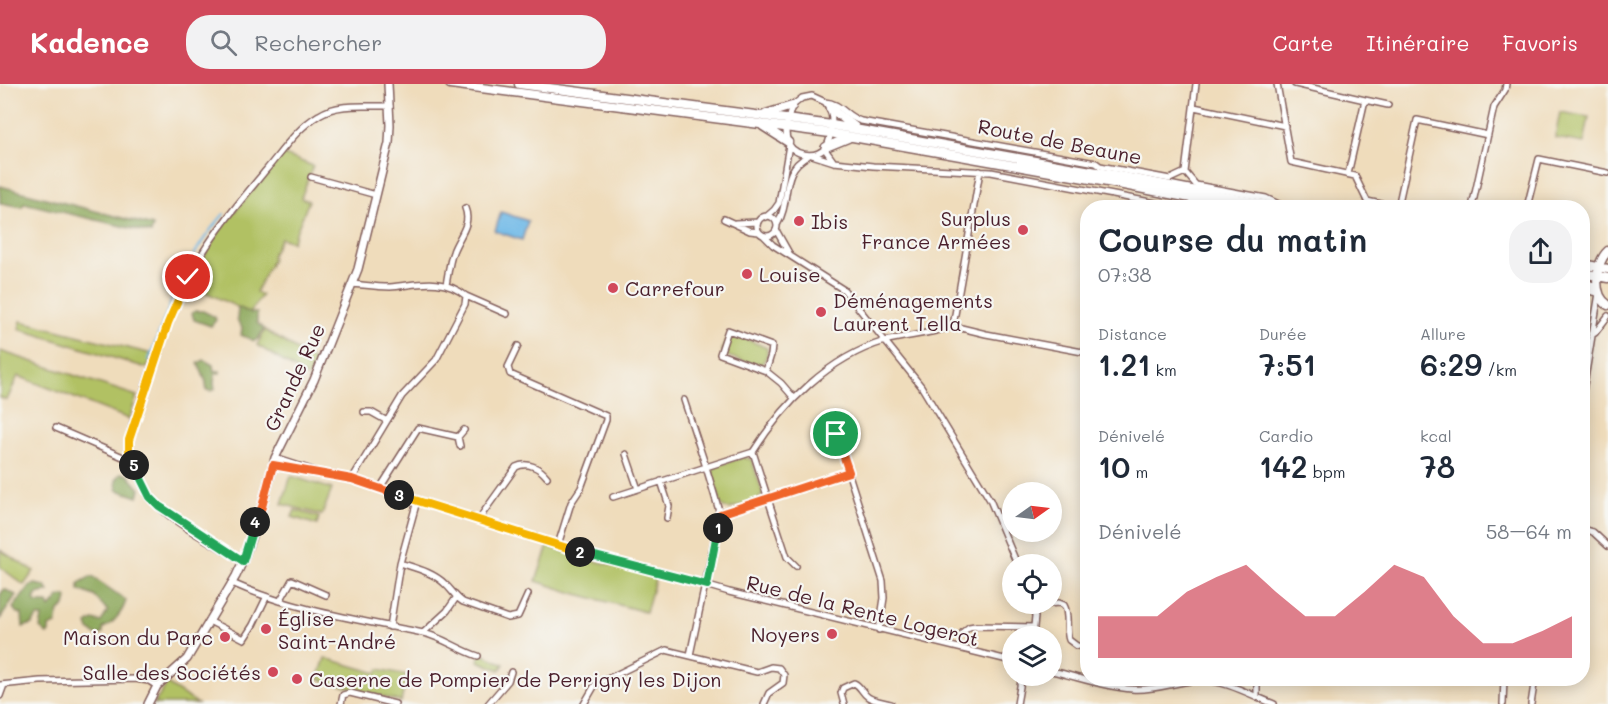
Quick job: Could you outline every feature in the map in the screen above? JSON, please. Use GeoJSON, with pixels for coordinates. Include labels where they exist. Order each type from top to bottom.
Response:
{"type":"FeatureCollection","features":[{"type":"Feature","properties":{"kind":"main road","name":"Grande Rue"},"geometry":{"type":"LineString","coordinates":[[148,704],[157,686],[187,659],[243,561],[262,507],[274,462],[314,380],[358,269],[389,143],[388,84]]}},
{"type":"Feature","properties":{"kind":"main road","name":"Route de Beaune"},"geometry":{"type":"LineString","coordinates":[[450,84],[831,129],[860,130],[1244,200]]}},
{"type":"Feature","properties":{"kind":"main road","name":"Route de Beaune"},"geometry":{"type":"LineString","coordinates":[[519,84],[761,120]]}},
{"type":"Feature","properties":{"kind":"main road"},"geometry":{"type":"LineString","coordinates":[[827,105],[860,130]]}},
{"type":"Feature","properties":{"kind":"main road"},"geometry":{"type":"LineString","coordinates":[[789,143],[761,120],[792,106]]}},
{"type":"Feature","properties":{"kind":"main road","name":"Route de Beaune"},"geometry":{"type":"LineString","coordinates":[[831,129],[850,137],[1200,200]]}},
{"type":"Feature","properties":{"kind":"main road"},"geometry":{"type":"LineString","coordinates":[[825,148],[850,137]]}},
{"type":"Feature","properties":{"kind":"main road"},"geometry":{"type":"LineString","coordinates":[[1590,259],[1606,253]]}},
{"type":"Feature","properties":{"kind":"main road"},"geometry":{"type":"LineString","coordinates":[[1599,293],[1606,253]]}},
{"type":"Feature","properties":{"kind":"main road"},"geometry":{"type":"LineString","coordinates":[[1602,270],[1608,278]]}},
{"type":"Feature","properties":{"kind":"main road"},"geometry":{"type":"LineString","coordinates":[[1590,286],[1608,305]]}},
{"type":"Feature","properties":{"kind":"street"},"geometry":{"type":"LineString","coordinates":[[1196,84],[1185,172],[1196,185],[1270,200]]}},
{"type":"Feature","properties":{"kind":"street"},"geometry":{"type":"LineString","coordinates":[[1277,84],[1291,162],[1348,174],[1358,179],[1367,200]]}},
{"type":"Feature","properties":{"kind":"street"},"geometry":{"type":"LineString","coordinates":[[1295,84],[1388,105]]}},
{"type":"Feature","properties":{"kind":"street"},"geometry":{"type":"LineString","coordinates":[[1474,200],[1494,107],[1505,90],[1506,84]]}},
{"type":"Feature","properties":{"kind":"street","name":"Route de Beaune"},"geometry":{"type":"LineString","coordinates":[[792,106],[802,98],[812,96],[827,105],[837,104],[850,117],[861,121],[1096,163],[1100,166],[1170,179],[1185,172]]}},
{"type":"Feature","properties":{"kind":"street"},"geometry":{"type":"LineString","coordinates":[[1348,174],[1365,100]]}},
{"type":"Feature","properties":{"kind":"street"},"geometry":{"type":"LineString","coordinates":[[724,219],[750,231],[771,235],[781,215],[791,170],[798,162],[825,148],[832,117],[827,105]]}},
{"type":"Feature","properties":{"kind":"street"},"geometry":{"type":"LineString","coordinates":[[243,561],[159,506],[150,497],[131,457],[129,440],[145,389],[176,303],[199,258],[219,228],[296,134],[312,119],[329,110],[340,107],[390,106]]}},
{"type":"Feature","properties":{"kind":"street"},"geometry":{"type":"LineString","coordinates":[[733,223],[758,222],[774,210],[779,202],[789,143],[787,123],[792,106]]}},
{"type":"Feature","properties":{"kind":"street"},"geometry":{"type":"LineString","coordinates":[[1194,107],[1285,126]]}},
{"type":"Feature","properties":{"kind":"street"},"geometry":{"type":"LineString","coordinates":[[1398,200],[1417,120],[1488,135]]}},
{"type":"Feature","properties":{"kind":"street"},"geometry":{"type":"LineString","coordinates":[[789,143],[800,154],[834,162],[980,171],[1139,200]]}},
{"type":"Feature","properties":{"kind":"street"},"geometry":{"type":"LineString","coordinates":[[825,148],[834,162]]}},
{"type":"Feature","properties":{"kind":"street"},"geometry":{"type":"LineString","coordinates":[[1529,200],[1539,159],[1608,173]]}},
{"type":"Feature","properties":{"kind":"street"},"geometry":{"type":"LineString","coordinates":[[953,326],[980,171]]}},
{"type":"Feature","properties":{"kind":"street"},"geometry":{"type":"LineString","coordinates":[[311,177],[376,195]]}},
{"type":"Feature","properties":{"kind":"street"},"geometry":{"type":"LineString","coordinates":[[446,285],[453,252],[464,231],[468,215],[465,208]]}},
{"type":"Feature","properties":{"kind":"street"},"geometry":{"type":"LineString","coordinates":[[766,217],[772,219],[790,254]]}},
{"type":"Feature","properties":{"kind":"street"},"geometry":{"type":"LineString","coordinates":[[758,222],[761,234],[773,245],[844,290],[921,386],[982,484],[1013,554]]}},
{"type":"Feature","properties":{"kind":"street"},"geometry":{"type":"LineString","coordinates":[[352,284],[391,286],[423,282],[446,285],[466,297],[507,314]]}},
{"type":"Feature","properties":{"kind":"street"},"geometry":{"type":"LineString","coordinates":[[1590,291],[1599,293],[1590,356]]}},
{"type":"Feature","properties":{"kind":"street"},"geometry":{"type":"LineString","coordinates":[[352,479],[402,396],[436,360],[465,304],[466,297]]}},
{"type":"Feature","properties":{"kind":"street"},"geometry":{"type":"LineString","coordinates":[[1594,335],[1608,316]]}},
{"type":"Feature","properties":{"kind":"street"},"geometry":{"type":"LineString","coordinates":[[613,497],[753,452],[771,424],[794,398],[815,380],[839,364],[886,341],[953,326],[1080,352]]}},
{"type":"Feature","properties":{"kind":"street"},"geometry":{"type":"LineString","coordinates":[[766,371],[772,346],[728,330],[720,354],[766,371],[794,398]]}},
{"type":"Feature","properties":{"kind":"street"},"geometry":{"type":"LineString","coordinates":[[518,346],[508,367],[510,374],[606,416],[581,489],[571,503],[558,545]]}},
{"type":"Feature","properties":{"kind":"street"},"geometry":{"type":"LineString","coordinates":[[684,400],[720,514],[707,585],[690,655]]}},
{"type":"Feature","properties":{"kind":"street"},"geometry":{"type":"LineString","coordinates":[[364,412],[371,412],[387,422]]}},
{"type":"Feature","properties":{"kind":"street"},"geometry":{"type":"LineString","coordinates":[[56,428],[123,457],[131,457]]}},
{"type":"Feature","properties":{"kind":"street"},"geometry":{"type":"LineString","coordinates":[[380,488],[418,428],[458,437]]}},
{"type":"Feature","properties":{"kind":"street"},"geometry":{"type":"LineString","coordinates":[[458,437],[464,430]]}},
{"type":"Feature","properties":{"kind":"street"},"geometry":{"type":"LineString","coordinates":[[836,434],[883,581],[884,598],[879,630]]}},
{"type":"Feature","properties":{"kind":"street"},"geometry":{"type":"LineString","coordinates":[[458,437],[460,446]]}},
{"type":"Feature","properties":{"kind":"street"},"geometry":{"type":"LineString","coordinates":[[753,452],[787,557],[796,566]]}},
{"type":"Feature","properties":{"kind":"street"},"geometry":{"type":"LineString","coordinates":[[626,454],[638,489]]}},
{"type":"Feature","properties":{"kind":"street","name":"Rue de la Rente Logerot"},"geometry":{"type":"LineString","coordinates":[[274,462],[352,479],[558,545],[879,630],[1002,659]]}},
{"type":"Feature","properties":{"kind":"street"},"geometry":{"type":"LineString","coordinates":[[481,519],[516,467],[525,464],[542,471],[548,477]]}},
{"type":"Feature","properties":{"kind":"street"},"geometry":{"type":"LineString","coordinates":[[720,514],[849,472]]}},
{"type":"Feature","properties":{"kind":"street"},"geometry":{"type":"LineString","coordinates":[[661,481],[669,506],[667,518]]}},
{"type":"Feature","properties":{"kind":"street"},"geometry":{"type":"LineString","coordinates":[[390,627],[400,563],[417,501]]}},
{"type":"Feature","properties":{"kind":"street"},"geometry":{"type":"LineString","coordinates":[[1590,531],[1608,546]]}},
{"type":"Feature","properties":{"kind":"street"},"geometry":{"type":"LineString","coordinates":[[400,563],[418,568],[441,580],[456,598],[470,605],[513,619],[521,612],[528,594]]}},
{"type":"Feature","properties":{"kind":"street"},"geometry":{"type":"LineString","coordinates":[[280,601],[292,580],[326,595]]}},
{"type":"Feature","properties":{"kind":"street"},"geometry":{"type":"LineString","coordinates":[[232,583],[266,598],[336,616],[423,633],[478,656]]}},
{"type":"Feature","properties":{"kind":"street"},"geometry":{"type":"LineString","coordinates":[[209,621],[244,639],[266,598]]}},
{"type":"Feature","properties":{"kind":"street"},"geometry":{"type":"LineString","coordinates":[[423,633],[456,598]]}},
{"type":"Feature","properties":{"kind":"street"},"geometry":{"type":"LineString","coordinates":[[1062,604],[1067,612],[1066,631],[1069,640],[1080,646]]}},
{"type":"Feature","properties":{"kind":"street"},"geometry":{"type":"LineString","coordinates":[[963,632],[975,626],[1002,626]]}},
{"type":"Feature","properties":{"kind":"street"},"geometry":{"type":"LineString","coordinates":[[584,704],[595,685],[662,651],[670,650],[757,672],[771,667],[780,669],[784,675],[783,683],[768,693],[764,704]]}},
{"type":"Feature","properties":{"kind":"street"},"geometry":{"type":"LineString","coordinates":[[488,704],[508,681],[511,672]]}},
{"type":"Feature","properties":{"kind":"street"},"geometry":{"type":"LineString","coordinates":[[1062,673],[1080,677]]}},
{"type":"Feature","properties":{"kind":"street"},"geometry":{"type":"LineString","coordinates":[[0,696],[4,691],[2,685],[40,681],[135,679],[149,681],[157,686]]}},
{"type":"Feature","properties":{"kind":"street"},"geometry":{"type":"LineString","coordinates":[[844,704],[841,693],[843,688],[854,683],[871,699],[891,704]]}},
{"type":"Feature","properties":{"kind":"street"},"geometry":{"type":"LineString","coordinates":[[1017,704],[1021,686]]}},
{"type":"Feature","properties":{"kind":"street"},"geometry":{"type":"LineString","coordinates":[[1119,686],[1132,689],[1165,686]]}},
{"type":"Feature","properties":{"kind":"street"},"geometry":{"type":"LineString","coordinates":[[1227,686],[1274,704]]}},
{"type":"Feature","properties":{"kind":"street"},"geometry":{"type":"LineString","coordinates":[[1257,686],[1257,698]]}},
{"type":"Feature","properties":{"kind":"street"},"geometry":{"type":"LineString","coordinates":[[1503,704],[1504,686]]}},
{"type":"Feature","properties":{"kind":"street"},"geometry":{"type":"LineString","coordinates":[[1531,704],[1534,686]]}},
{"type":"Feature","properties":{"kind":"street"},"geometry":{"type":"LineString","coordinates":[[341,704],[343,695],[350,693],[395,704]]}},
{"type":"Feature","properties":{"kind":"green space"},"geometry":{"type":"Polygon","coordinates":[[[1560,112],[1589,117],[1584,143],[1555,138],[1560,112]]]}},
{"type":"Feature","properties":{"kind":"green space"},"geometry":{"type":"Polygon","coordinates":[[[282,154],[313,166],[301,198],[309,201],[292,242],[281,238],[256,292],[262,295],[250,313],[188,284],[220,230],[282,154]]]}},
{"type":"Feature","properties":{"kind":"green space"},"geometry":{"type":"Polygon","coordinates":[[[0,186],[153,226],[151,233],[24,203],[22,207],[0,203],[0,186]]]}},
{"type":"Feature","properties":{"kind":"green space"},"geometry":{"type":"Polygon","coordinates":[[[238,307],[250,313],[257,313],[257,323],[264,329],[258,339],[254,341],[241,335],[242,328],[237,320],[238,307]]]}},
{"type":"Feature","properties":{"kind":"green space"},"geometry":{"type":"Polygon","coordinates":[[[203,311],[215,317],[216,320],[211,326],[194,320],[192,313],[203,311]]]}},
{"type":"Feature","properties":{"kind":"green space"},"geometry":{"type":"Polygon","coordinates":[[[21,321],[153,354],[147,368],[19,329],[21,321]]]}},
{"type":"Feature","properties":{"kind":"green space"},"geometry":{"type":"Polygon","coordinates":[[[265,330],[316,362],[309,378],[257,345],[265,330]]]}},
{"type":"Feature","properties":{"kind":"green space"},"geometry":{"type":"Polygon","coordinates":[[[737,335],[767,348],[767,356],[762,364],[757,366],[724,355],[722,350],[727,338],[737,335]]]}},
{"type":"Feature","properties":{"kind":"green space"},"geometry":{"type":"Polygon","coordinates":[[[0,351],[137,396],[129,419],[18,376],[7,400],[0,398],[0,351]]]}},
{"type":"Feature","properties":{"kind":"green space"},"geometry":{"type":"Polygon","coordinates":[[[204,360],[213,365],[214,371],[220,371],[215,374],[215,389],[212,391],[206,390],[206,382],[198,363],[204,360]]]}},
{"type":"Feature","properties":{"kind":"green space"},"geometry":{"type":"Polygon","coordinates":[[[744,457],[752,460],[763,494],[759,499],[730,509],[725,508],[721,504],[712,472],[716,466],[744,457]]]}},
{"type":"Feature","properties":{"kind":"green space"},"geometry":{"type":"Polygon","coordinates":[[[121,473],[128,475],[140,489],[138,497],[117,490],[116,480],[121,473]]]}},
{"type":"Feature","properties":{"kind":"green space"},"geometry":{"type":"Polygon","coordinates":[[[291,476],[332,489],[322,515],[282,504],[291,476]]]}},
{"type":"Feature","properties":{"kind":"green space"},"geometry":{"type":"Polygon","coordinates":[[[295,510],[319,517],[317,525],[292,517],[295,510]]]}},
{"type":"Feature","properties":{"kind":"green space"},"geometry":{"type":"Polygon","coordinates":[[[548,546],[588,559],[656,576],[646,612],[536,581],[548,546]]]}},
{"type":"Feature","properties":{"kind":"green space"},"geometry":{"type":"Polygon","coordinates":[[[0,550],[34,571],[24,585],[0,567],[0,550]]]}},
{"type":"Feature","properties":{"kind":"green space"},"geometry":{"type":"Polygon","coordinates":[[[90,577],[126,600],[118,617],[103,628],[103,633],[98,636],[89,630],[87,624],[93,620],[101,622],[108,611],[94,596],[79,590],[79,583],[90,577]]]}},
{"type":"Feature","properties":{"kind":"green space"},"geometry":{"type":"Polygon","coordinates":[[[35,584],[45,586],[49,591],[37,594],[34,599],[36,603],[48,603],[50,608],[59,597],[67,598],[65,606],[59,611],[56,624],[49,627],[47,634],[40,628],[42,617],[37,617],[32,624],[23,627],[22,614],[17,613],[13,608],[30,586],[35,584]]]}},
{"type":"Feature","properties":{"kind":"green space"},"geometry":{"type":"Polygon","coordinates":[[[4,589],[16,595],[0,619],[0,595],[4,589]]]}},
{"type":"Feature","properties":{"kind":"green space"},"geometry":{"type":"Polygon","coordinates":[[[480,653],[504,664],[500,670],[478,661],[480,653]]]}},
{"type":"Feature","properties":{"kind":"green space"},"geometry":{"type":"Polygon","coordinates":[[[325,658],[377,673],[379,669],[407,675],[401,702],[318,679],[325,658]]]}},
{"type":"Feature","properties":{"kind":"green space"},"geometry":{"type":"Polygon","coordinates":[[[167,684],[198,704],[154,704],[167,684]]]}},
{"type":"Feature","properties":{"kind":"water"},"geometry":{"type":"Polygon","coordinates":[[[501,212],[528,221],[522,240],[495,231],[501,212]]]}},
{"type":"Feature","properties":{"kind":"waterway"},"geometry":{"type":"LineString","coordinates":[[149,360],[179,283],[199,247],[224,214]]}},
{"type":"Feature","properties":{"kind":"place","name":"Ibis"},"geometry":{"type":"Point","coordinates":[799,221]}},
{"type":"Feature","properties":{"kind":"place","name":"Surplus France Armées"},"geometry":{"type":"Point","coordinates":[1023,230]}},
{"type":"Feature","properties":{"kind":"place","name":"Louise"},"geometry":{"type":"Point","coordinates":[747,274]}},
{"type":"Feature","properties":{"kind":"place","name":"Carrefour"},"geometry":{"type":"Point","coordinates":[613,288]}},
{"type":"Feature","properties":{"kind":"place","name":"Déménagements Laurent Tella"},"geometry":{"type":"Point","coordinates":[821,312]}},
{"type":"Feature","properties":{"kind":"place","name":"Église Saint-André"},"geometry":{"type":"Point","coordinates":[266,629]}},
{"type":"Feature","properties":{"kind":"place","name":"Noyers"},"geometry":{"type":"Point","coordinates":[832,634]}},
{"type":"Feature","properties":{"kind":"place","name":"Maison du Parc"},"geometry":{"type":"Point","coordinates":[225,637]}},
{"type":"Feature","properties":{"kind":"place","name":"Salle des Sociétés"},"geometry":{"type":"Point","coordinates":[273,672]}},
{"type":"Feature","properties":{"kind":"place","name":"Caserne de Pompier de Perrigny les Dijon"},"geometry":{"type":"Point","coordinates":[297,679]}},
{"type":"Feature","properties":{"kind":"route"},"geometry":{"type":"LineString","coordinates":[[188,277],[176,303],[142,396],[129,440],[129,451],[154,502],[182,523],[243,561],[262,507],[273,465],[352,479],[481,519],[539,540],[707,585],[720,514],[849,472],[836,434]]}}]}
